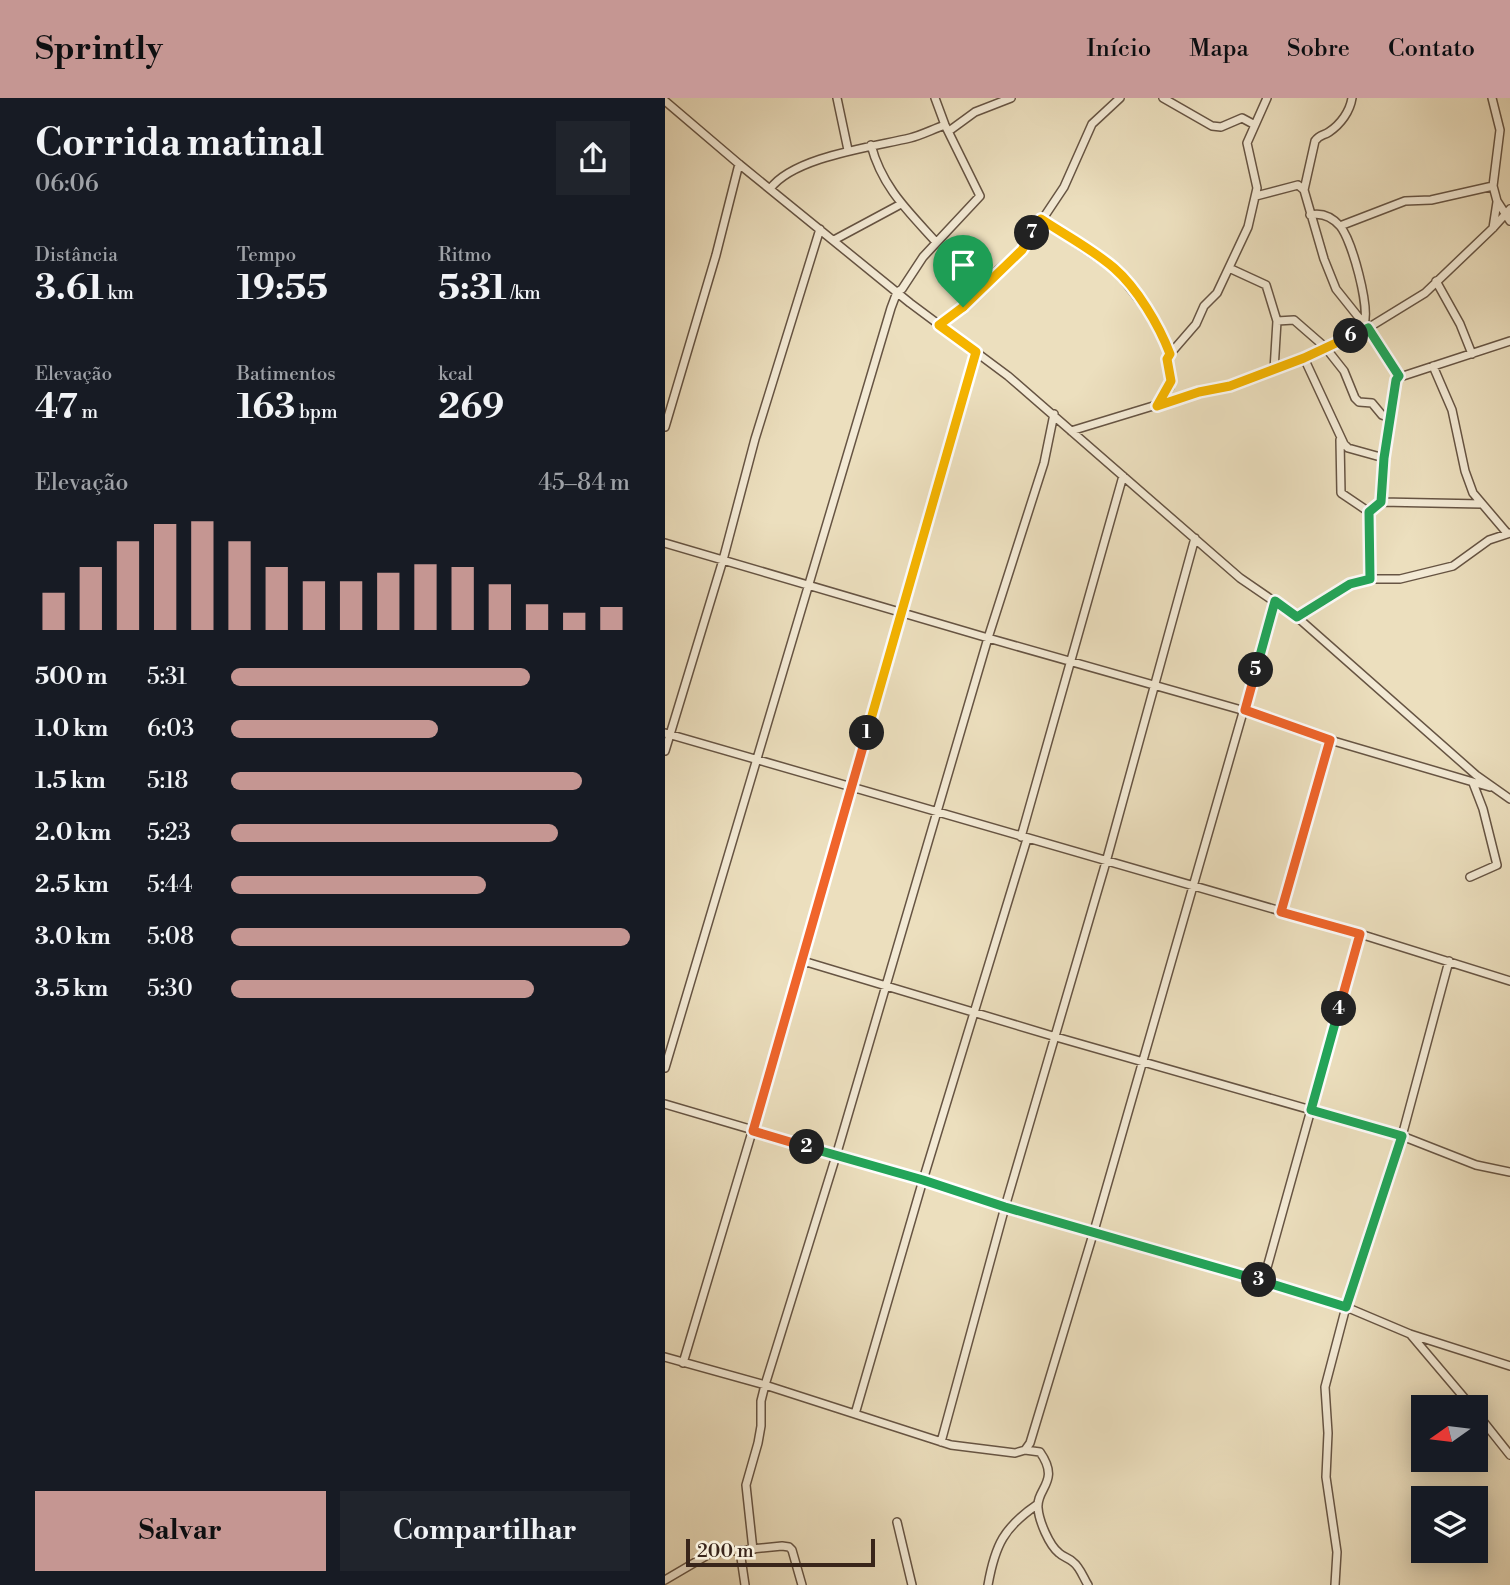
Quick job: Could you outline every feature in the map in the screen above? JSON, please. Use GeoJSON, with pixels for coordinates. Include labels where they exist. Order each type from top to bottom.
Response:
{"type":"FeatureCollection","features":[{"type":"Feature","properties":{"kind":"street"},"geometry":{"type":"LineString","coordinates":[[837,98],[848,150]]}},
{"type":"Feature","properties":{"kind":"street"},"geometry":{"type":"LineString","coordinates":[[665,1068],[897,292],[902,289],[923,257],[980,196],[935,98]]}},
{"type":"Feature","properties":{"kind":"street"},"geometry":{"type":"LineString","coordinates":[[770,190],[786,175],[848,150],[912,138],[947,128],[975,112],[1011,98]]}},
{"type":"Feature","properties":{"kind":"street"},"geometry":{"type":"LineString","coordinates":[[939,325],[972,299],[998,270],[1022,250],[1063,187],[1092,124],[1119,98]]}},
{"type":"Feature","properties":{"kind":"street"},"geometry":{"type":"LineString","coordinates":[[1163,98],[1212,127],[1221,127],[1242,118],[1255,125]]}},
{"type":"Feature","properties":{"kind":"street"},"geometry":{"type":"LineString","coordinates":[[1157,406],[1171,381],[1167,359],[1196,324],[1204,306],[1217,293],[1248,227],[1256,197],[1256,180],[1247,143],[1267,98]]}},
{"type":"Feature","properties":{"kind":"street"},"geometry":{"type":"LineString","coordinates":[[1352,98],[1346,115],[1330,132],[1318,136],[1315,141],[1304,190],[1333,282],[1399,376]]}},
{"type":"Feature","properties":{"kind":"street"},"geometry":{"type":"LineString","coordinates":[[1492,98],[1500,130],[1493,186],[1497,201],[1493,228]]}},
{"type":"Feature","properties":{"kind":"street"},"geometry":{"type":"LineString","coordinates":[[665,101],[770,190],[1054,414],[1240,578],[1297,617],[1493,788],[1510,799]]}},
{"type":"Feature","properties":{"kind":"street"},"geometry":{"type":"LineString","coordinates":[[871,145],[882,177],[901,204],[936,242]]}},
{"type":"Feature","properties":{"kind":"street"},"geometry":{"type":"LineString","coordinates":[[666,421],[713,266],[739,164]]}},
{"type":"Feature","properties":{"kind":"street"},"geometry":{"type":"LineString","coordinates":[[1256,197],[1298,185],[1304,190]]}},
{"type":"Feature","properties":{"kind":"street"},"geometry":{"type":"LineString","coordinates":[[1341,226],[1405,201],[1431,200],[1493,186]]}},
{"type":"Feature","properties":{"kind":"street"},"geometry":{"type":"LineString","coordinates":[[1072,431],[1199,392],[1230,386],[1304,358],[1366,326],[1420,296],[1509,215],[1497,201]]}},
{"type":"Feature","properties":{"kind":"street"},"geometry":{"type":"LineString","coordinates":[[834,240],[901,204]]}},
{"type":"Feature","properties":{"kind":"street"},"geometry":{"type":"LineString","coordinates":[[1310,215],[1325,215],[1341,226],[1349,244],[1366,305],[1366,326]]}},
{"type":"Feature","properties":{"kind":"street"},"geometry":{"type":"LineString","coordinates":[[1041,219],[1116,270],[1154,319],[1170,354]]}},
{"type":"Feature","properties":{"kind":"street"},"geometry":{"type":"LineString","coordinates":[[665,751],[723,560],[755,439],[820,229]]}},
{"type":"Feature","properties":{"kind":"street"},"geometry":{"type":"LineString","coordinates":[[1229,268],[1265,283],[1277,321],[1274,370]]}},
{"type":"Feature","properties":{"kind":"street"},"geometry":{"type":"LineString","coordinates":[[1436,281],[1460,324],[1472,354]]}},
{"type":"Feature","properties":{"kind":"street"},"geometry":{"type":"LineString","coordinates":[[1277,321],[1294,320],[1325,347],[1344,370],[1355,398],[1359,402],[1373,404],[1380,413],[1391,418]]}},
{"type":"Feature","properties":{"kind":"street"},"geometry":{"type":"LineString","coordinates":[[1381,502],[1384,458],[1396,380],[1399,376],[1510,341]]}},
{"type":"Feature","properties":{"kind":"street"},"geometry":{"type":"LineString","coordinates":[[683,1363],[803,961],[976,352]]}},
{"type":"Feature","properties":{"kind":"street"},"geometry":{"type":"LineString","coordinates":[[1276,354],[1296,361]]}},
{"type":"Feature","properties":{"kind":"street"},"geometry":{"type":"LineString","coordinates":[[1304,358],[1340,439],[1348,448],[1384,458]]}},
{"type":"Feature","properties":{"kind":"street"},"geometry":{"type":"LineString","coordinates":[[1297,617],[1350,584],[1370,579],[1401,579],[1453,566],[1489,540],[1509,533],[1473,493],[1452,410],[1433,366]]}},
{"type":"Feature","properties":{"kind":"street"},"geometry":{"type":"LineString","coordinates":[[753,1550],[746,1485],[758,1443],[765,1385],[836,1156],[988,638],[1044,463],[1054,414]]}},
{"type":"Feature","properties":{"kind":"street"},"geometry":{"type":"LineString","coordinates":[[1340,439],[1342,494],[1369,512]]}},
{"type":"Feature","properties":{"kind":"street"},"geometry":{"type":"LineString","coordinates":[[855,1415],[975,1012],[1123,476]]}},
{"type":"Feature","properties":{"kind":"street"},"geometry":{"type":"LineString","coordinates":[[1369,512],[1381,502],[1483,504]]}},
{"type":"Feature","properties":{"kind":"street"},"geometry":{"type":"LineString","coordinates":[[1369,512],[1370,579]]}},
{"type":"Feature","properties":{"kind":"street"},"geometry":{"type":"LineString","coordinates":[[941,1442],[1195,538]]}},
{"type":"Feature","properties":{"kind":"street"},"geometry":{"type":"LineString","coordinates":[[665,543],[1245,710],[1330,740],[1493,788]]}},
{"type":"Feature","properties":{"kind":"street"},"geometry":{"type":"LineString","coordinates":[[1025,1450],[1030,1443],[1094,1231],[1275,601]]}},
{"type":"Feature","properties":{"kind":"street"},"geometry":{"type":"LineString","coordinates":[[668,734],[1360,934],[1510,981]]}},
{"type":"Feature","properties":{"kind":"street"},"geometry":{"type":"LineString","coordinates":[[1281,912],[1330,740]]}},
{"type":"Feature","properties":{"kind":"street"},"geometry":{"type":"LineString","coordinates":[[1470,877],[1497,865],[1483,809],[1473,783]]}},
{"type":"Feature","properties":{"kind":"street"},"geometry":{"type":"LineString","coordinates":[[1263,1282],[1360,934]]}},
{"type":"Feature","properties":{"kind":"street"},"geometry":{"type":"LineString","coordinates":[[803,961],[1402,1136],[1476,1165],[1510,1172]]}},
{"type":"Feature","properties":{"kind":"street"},"geometry":{"type":"LineString","coordinates":[[1335,1585],[1337,1552],[1326,1477],[1328,1420],[1324,1397],[1328,1373],[1346,1307],[1402,1136],[1449,961]]}},
{"type":"Feature","properties":{"kind":"street"},"geometry":{"type":"LineString","coordinates":[[665,1104],[1346,1307],[1410,1334],[1510,1366]]}},
{"type":"Feature","properties":{"kind":"street"},"geometry":{"type":"LineString","coordinates":[[1410,1334],[1462,1395]]}},
{"type":"Feature","properties":{"kind":"street"},"geometry":{"type":"LineString","coordinates":[[665,1357],[765,1385],[941,1442],[1015,1453],[1035,1449],[1040,1452],[1048,1468],[1049,1478],[1038,1504],[1038,1511],[1055,1549],[1060,1555],[1072,1560],[1088,1585]]}},
{"type":"Feature","properties":{"kind":"street"},"geometry":{"type":"LineString","coordinates":[[1488,1427],[1510,1455]]}},
{"type":"Feature","properties":{"kind":"street"},"geometry":{"type":"LineString","coordinates":[[988,1585],[993,1558],[1005,1532],[1014,1521],[1038,1504]]}},
{"type":"Feature","properties":{"kind":"street"},"geometry":{"type":"LineString","coordinates":[[897,1522],[912,1585]]}},
{"type":"Feature","properties":{"kind":"street"},"geometry":{"type":"LineString","coordinates":[[665,1580],[704,1555],[789,1547],[802,1585]]}},
{"type":"Feature","properties":{"kind":"street"},"geometry":{"type":"LineString","coordinates":[[740,1551],[745,1585]]}},
{"type":"Feature","properties":{"kind":"route"},"geometry":{"type":"LineString","coordinates":[[1041,219],[1116,270],[1154,319],[1170,354],[1167,359],[1171,375],[1170,387],[1157,406],[1199,392],[1230,386],[1304,358],[1368,328],[1399,376],[1396,380],[1384,458],[1381,502],[1369,512],[1370,579],[1350,584],[1297,617],[1275,601],[1245,710],[1330,740],[1281,912],[1360,934],[1311,1110],[1402,1136],[1346,1307],[753,1131],[976,352],[939,325],[963,307],[998,270],[1022,250],[1041,219]]}}]}
